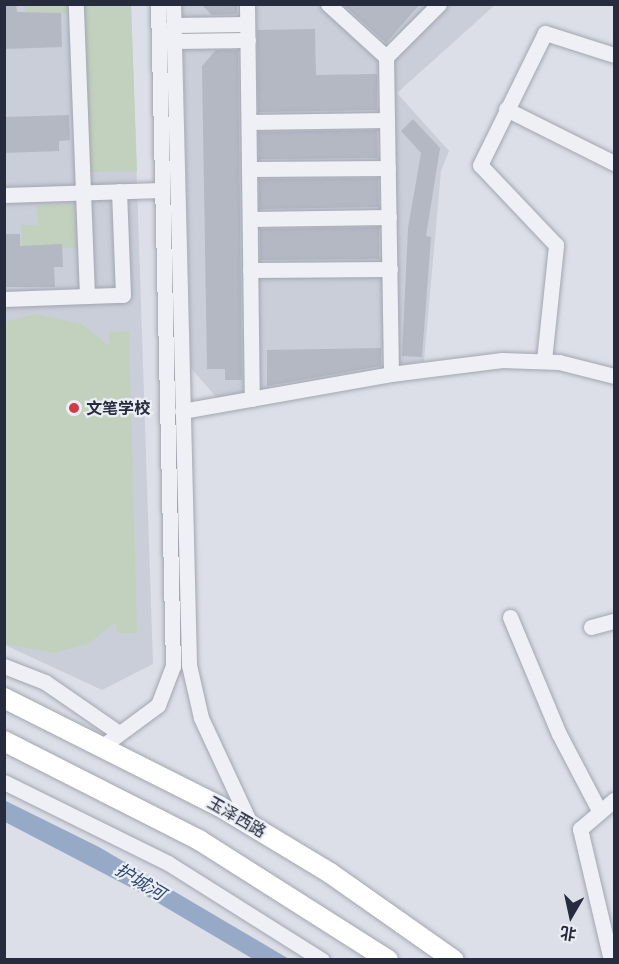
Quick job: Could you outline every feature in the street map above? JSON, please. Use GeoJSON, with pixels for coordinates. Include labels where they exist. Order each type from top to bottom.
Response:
{"type":"FeatureCollection","features":[{"type":"Feature","properties":{"kind":"main road","name":"玉泽西路"},"geometry":{"type":"LineString","coordinates":[[4,698],[111,739],[251,825],[454,960]]}},
{"type":"Feature","properties":{"kind":"main road"},"geometry":{"type":"LineString","coordinates":[[4,741],[200,840],[388,960]]}},
{"type":"Feature","properties":{"kind":"street"},"geometry":{"type":"LineString","coordinates":[[76,4],[87,296]]}},
{"type":"Feature","properties":{"kind":"street"},"geometry":{"type":"LineString","coordinates":[[4,666],[45,682],[111,739],[158,705],[173,666],[158,4]]}},
{"type":"Feature","properties":{"kind":"street"},"geometry":{"type":"LineString","coordinates":[[173,4],[189,665],[199,712],[251,825]]}},
{"type":"Feature","properties":{"kind":"street"},"geometry":{"type":"LineString","coordinates":[[247,4],[252,399]]}},
{"type":"Feature","properties":{"kind":"street"},"geometry":{"type":"LineString","coordinates":[[328,4],[386,57]]}},
{"type":"Feature","properties":{"kind":"street"},"geometry":{"type":"LineString","coordinates":[[391,374],[386,57],[439,4]]}},
{"type":"Feature","properties":{"kind":"street"},"geometry":{"type":"LineString","coordinates":[[173,25],[248,24]]}},
{"type":"Feature","properties":{"kind":"street"},"geometry":{"type":"LineString","coordinates":[[544,360],[556,245],[480,165],[545,33],[615,55]]}},
{"type":"Feature","properties":{"kind":"street"},"geometry":{"type":"LineString","coordinates":[[174,41],[248,40]]}},
{"type":"Feature","properties":{"kind":"street"},"geometry":{"type":"LineString","coordinates":[[506,109],[615,163]]}},
{"type":"Feature","properties":{"kind":"street"},"geometry":{"type":"LineString","coordinates":[[249,122],[387,120]]}},
{"type":"Feature","properties":{"kind":"street"},"geometry":{"type":"LineString","coordinates":[[249,169],[388,168]]}},
{"type":"Feature","properties":{"kind":"street"},"geometry":{"type":"LineString","coordinates":[[4,195],[162,190]]}},
{"type":"Feature","properties":{"kind":"street"},"geometry":{"type":"LineString","coordinates":[[4,299],[123,295],[119,191]]}},
{"type":"Feature","properties":{"kind":"street"},"geometry":{"type":"LineString","coordinates":[[250,219],[389,217]]}},
{"type":"Feature","properties":{"kind":"street"},"geometry":{"type":"LineString","coordinates":[[250,270],[390,269]]}},
{"type":"Feature","properties":{"kind":"street"},"geometry":{"type":"LineString","coordinates":[[183,411],[391,374],[502,360],[544,360],[615,376]]}},
{"type":"Feature","properties":{"kind":"street"},"geometry":{"type":"LineString","coordinates":[[510,617],[559,734],[600,812]]}},
{"type":"Feature","properties":{"kind":"street"},"geometry":{"type":"LineString","coordinates":[[591,627],[615,621]]}},
{"type":"Feature","properties":{"kind":"street"},"geometry":{"type":"LineString","coordinates":[[4,782],[148,852],[322,960]]}},
{"type":"Feature","properties":{"kind":"street"},"geometry":{"type":"LineString","coordinates":[[611,960],[580,829],[615,800]]}},
{"type":"Feature","properties":{"kind":"shaded area","name":"文笔学校"},"geometry":{"type":"Polygon","coordinates":[[[5,5],[131,5],[153,664],[102,690],[5,645],[5,5]]]}},
{"type":"Feature","properties":{"kind":"shaded area"},"geometry":{"type":"Polygon","coordinates":[[[182,5],[495,5],[397,93],[449,151],[441,171],[424,361],[217,398],[191,368],[182,5]]]}},
{"type":"Feature","properties":{"kind":"green space"},"geometry":{"type":"Polygon","coordinates":[[[25,5],[68,5],[68,13],[25,12],[25,5]]]}},
{"type":"Feature","properties":{"kind":"green space"},"geometry":{"type":"Polygon","coordinates":[[[81,5],[131,5],[137,171],[87,172],[81,5]]]}},
{"type":"Feature","properties":{"kind":"green space"},"geometry":{"type":"Polygon","coordinates":[[[75,204],[77,248],[22,246],[21,225],[38,225],[37,206],[75,204]]]}},
{"type":"Feature","properties":{"kind":"green space"},"geometry":{"type":"Polygon","coordinates":[[[35,314],[82,324],[109,346],[109,332],[129,331],[137,633],[117,633],[116,622],[88,644],[54,653],[5,644],[5,322],[35,314]]]}},
{"type":"Feature","properties":{"kind":"water","name":"护城河"},"geometry":{"type":"Polygon","coordinates":[[[4,800],[99,847],[289,959],[253,959],[143,894],[5,822],[4,800]]]}},
{"type":"Feature","properties":{"kind":"building"},"geometry":{"type":"Polygon","coordinates":[[[4,4],[16,4],[17,12],[61,13],[62,47],[4,49],[4,4]]]}},
{"type":"Feature","properties":{"kind":"building"},"geometry":{"type":"Polygon","coordinates":[[[201,4],[237,4],[237,14],[212,15],[201,4]]]}},
{"type":"Feature","properties":{"kind":"building"},"geometry":{"type":"Polygon","coordinates":[[[343,4],[420,4],[386,43],[343,4]]]}},
{"type":"Feature","properties":{"kind":"building"},"geometry":{"type":"Polygon","coordinates":[[[315,29],[316,75],[377,74],[377,110],[258,112],[257,30],[315,29]]]}},
{"type":"Feature","properties":{"kind":"building"},"geometry":{"type":"Polygon","coordinates":[[[216,50],[238,50],[242,380],[225,380],[225,369],[207,369],[202,66],[216,50]]]}},
{"type":"Feature","properties":{"kind":"building"},"geometry":{"type":"Polygon","coordinates":[[[69,115],[70,140],[59,141],[59,151],[4,153],[4,117],[69,115]]]}},
{"type":"Feature","properties":{"kind":"building"},"geometry":{"type":"Polygon","coordinates":[[[413,119],[440,148],[426,236],[431,237],[422,357],[402,356],[408,228],[421,153],[401,131],[413,119]]]}},
{"type":"Feature","properties":{"kind":"building"},"geometry":{"type":"Polygon","coordinates":[[[377,130],[378,158],[259,159],[258,132],[377,130]]]}},
{"type":"Feature","properties":{"kind":"building"},"geometry":{"type":"Polygon","coordinates":[[[378,178],[379,207],[259,209],[259,179],[378,178]]]}},
{"type":"Feature","properties":{"kind":"building"},"geometry":{"type":"Polygon","coordinates":[[[379,227],[379,259],[260,260],[260,229],[379,227]]]}},
{"type":"Feature","properties":{"kind":"building"},"geometry":{"type":"Polygon","coordinates":[[[4,234],[20,234],[20,246],[62,244],[63,267],[54,267],[55,287],[4,287],[4,234]]]}},
{"type":"Feature","properties":{"kind":"building"},"geometry":{"type":"Polygon","coordinates":[[[381,348],[381,366],[267,386],[267,350],[381,348]]]}},
{"type":"Feature","properties":{"kind":"place","name":"文笔学校"},"geometry":{"type":"Point","coordinates":[74,408]}}]}
